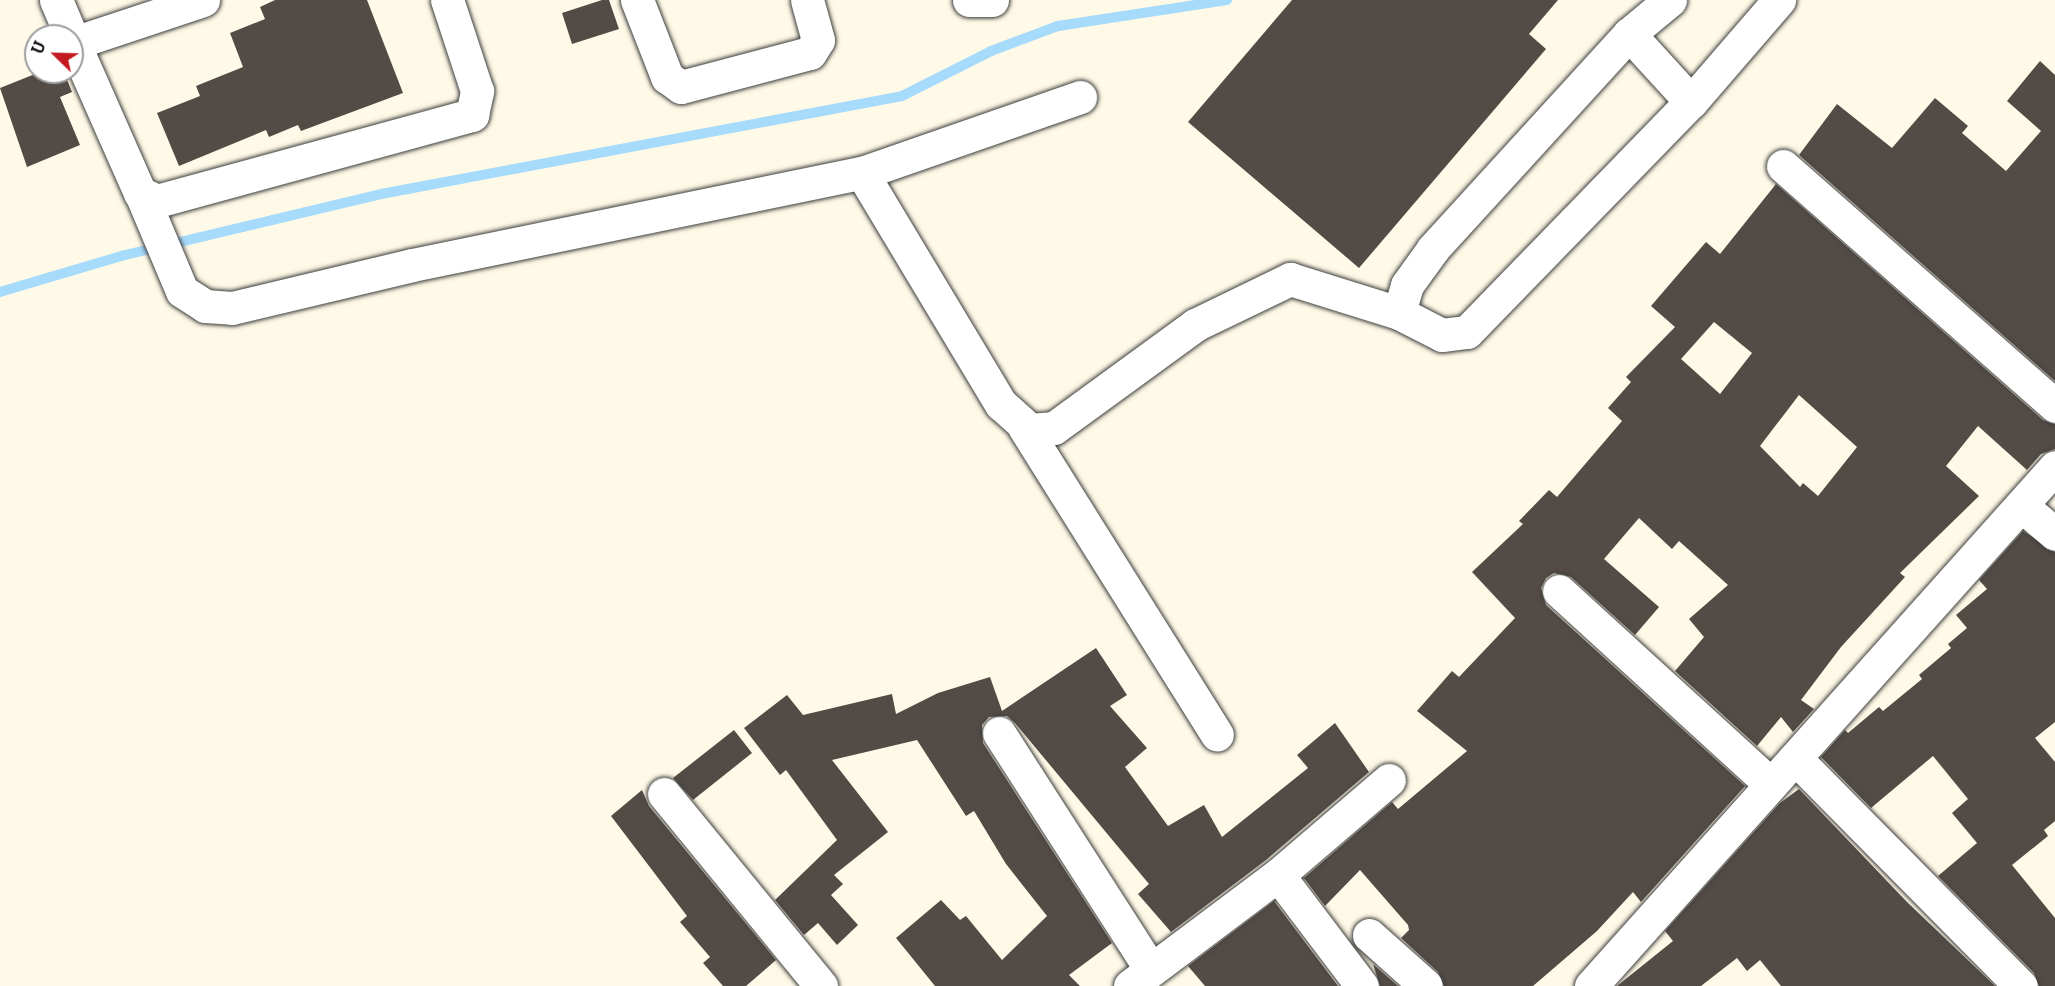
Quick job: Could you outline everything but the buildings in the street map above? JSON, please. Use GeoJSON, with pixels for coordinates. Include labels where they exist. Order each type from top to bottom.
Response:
{"type":"FeatureCollection","features":[{"type":"Feature","properties":{"kind":"street"},"geometry":{"type":"LineString","coordinates":[[56,0],[66,24]]}},
{"type":"Feature","properties":{"kind":"street"},"geometry":{"type":"LineString","coordinates":[[84,35],[203,0]]}},
{"type":"Feature","properties":{"kind":"street"},"geometry":{"type":"LineString","coordinates":[[148,211],[157,201],[472,115],[477,92],[447,0]]}},
{"type":"Feature","properties":{"kind":"street"},"geometry":{"type":"LineString","coordinates":[[638,0],[667,77],[681,87],[810,54],[818,40],[807,0]]}},
{"type":"Feature","properties":{"kind":"street"},"geometry":{"type":"LineString","coordinates":[[969,0],[993,0]]}},
{"type":"Feature","properties":{"kind":"street"},"geometry":{"type":"LineString","coordinates":[[1400,313],[1407,285],[1433,249],[1629,34],[1670,0]]}},
{"type":"Feature","properties":{"kind":"street"},"geometry":{"type":"LineString","coordinates":[[1024,427],[1038,432],[1054,428],[1195,325],[1290,279],[1400,313],[1442,335],[1467,332],[1691,102],[1779,0]]}},
{"type":"Feature","properties":{"kind":"street"},"geometry":{"type":"LineString","coordinates":[[1629,34],[1691,102]]}},
{"type":"Feature","properties":{"kind":"street"},"geometry":{"type":"LineString","coordinates":[[84,66],[182,291],[205,306],[232,308],[411,265],[862,173],[1080,97]]}},
{"type":"Feature","properties":{"kind":"street"},"geometry":{"type":"LineString","coordinates":[[1783,166],[2055,406]]}},
{"type":"Feature","properties":{"kind":"street"},"geometry":{"type":"LineString","coordinates":[[862,173],[1001,404],[1024,427],[1216,735]]}},
{"type":"Feature","properties":{"kind":"street"},"geometry":{"type":"LineString","coordinates":[[1609,979],[1769,783],[1795,758],[2055,467]]}},
{"type":"Feature","properties":{"kind":"street"},"geometry":{"type":"LineString","coordinates":[[2022,506],[2055,534]]}},
{"type":"Feature","properties":{"kind":"street"},"geometry":{"type":"LineString","coordinates":[[1559,591],[1769,783]]}},
{"type":"Feature","properties":{"kind":"street"},"geometry":{"type":"LineString","coordinates":[[999,733],[1140,977],[1278,875],[1389,780]]}},
{"type":"Feature","properties":{"kind":"street"},"geometry":{"type":"LineString","coordinates":[[1795,758],[2021,986]]}},
{"type":"Feature","properties":{"kind":"street"},"geometry":{"type":"LineString","coordinates":[[664,794],[821,986]]}},
{"type":"Feature","properties":{"kind":"street"},"geometry":{"type":"LineString","coordinates":[[1278,875],[1362,986]]}},
{"type":"Feature","properties":{"kind":"street"},"geometry":{"type":"LineString","coordinates":[[1369,935],[1426,986]]}},
{"type":"Feature","properties":{"kind":"waterway"},"geometry":{"type":"LineString","coordinates":[[0,292],[125,255],[381,194],[902,96],[991,51],[1058,26],[1227,0]]}}]}
